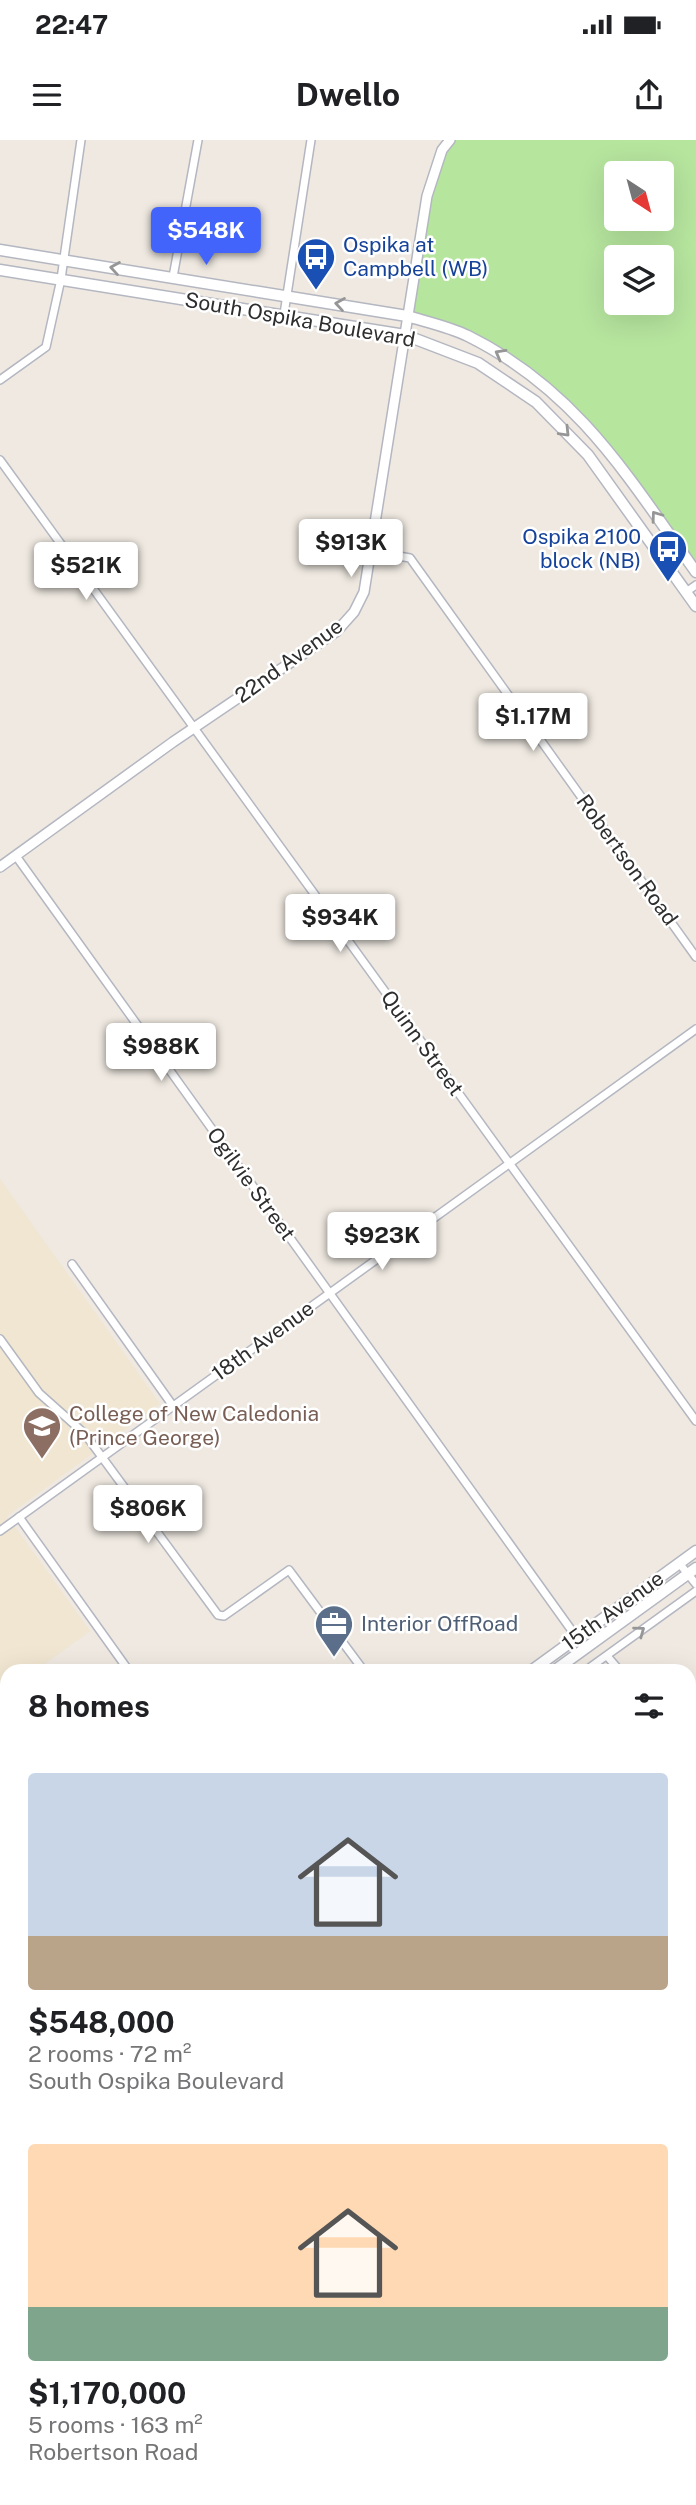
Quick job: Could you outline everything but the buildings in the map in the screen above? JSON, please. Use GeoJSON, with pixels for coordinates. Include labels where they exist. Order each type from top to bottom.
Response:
{"type":"FeatureCollection","features":[{"type":"Feature","properties":{"kind":"main road","name":"South Ospika Boulevard"},"geometry":{"type":"LineString","coordinates":[[0,250],[407,316],[466,335],[515,362],[564,400],[606,447],[696,572]]}},
{"type":"Feature","properties":{"kind":"main road","name":"South Ospika Boulevard"},"geometry":{"type":"LineString","coordinates":[[0,270],[404,335],[478,363],[536,402],[588,455],[696,606]]}},
{"type":"Feature","properties":{"kind":"main road","name":"15th Avenue"},"geometry":{"type":"LineString","coordinates":[[540,1664],[696,1551]]}},
{"type":"Feature","properties":{"kind":"main road","name":"15th Avenue"},"geometry":{"type":"LineString","coordinates":[[564,1664],[692,1571]]}},
{"type":"Feature","properties":{"kind":"street"},"geometry":{"type":"LineString","coordinates":[[0,380],[46,347],[61,279],[81,140]]}},
{"type":"Feature","properties":{"kind":"street"},"geometry":{"type":"LineString","coordinates":[[173,277],[198,140]]}},
{"type":"Feature","properties":{"kind":"street"},"geometry":{"type":"LineString","coordinates":[[284,314],[311,140]]}},
{"type":"Feature","properties":{"kind":"street","name":"22nd Avenue"},"geometry":{"type":"LineString","coordinates":[[0,867],[194,727],[337,631],[354,612],[364,592],[427,196],[442,150],[450,140]]}},
{"type":"Feature","properties":{"kind":"street","name":"Quinn Street"},"geometry":{"type":"LineString","coordinates":[[0,460],[696,1421]]}},
{"type":"Feature","properties":{"kind":"street","name":"Robertson Road"},"geometry":{"type":"LineString","coordinates":[[370,551],[410,558],[696,957]]}},
{"type":"Feature","properties":{"kind":"street"},"geometry":{"type":"LineString","coordinates":[[686,592],[696,585]]}},
{"type":"Feature","properties":{"kind":"street","name":"Ogilvie Street"},"geometry":{"type":"LineString","coordinates":[[16,856],[585,1649]]}},
{"type":"Feature","properties":{"kind":"street","name":"18th Avenue"},"geometry":{"type":"LineString","coordinates":[[0,1531],[696,1029]]}},
{"type":"Feature","properties":{"kind":"street"},"geometry":{"type":"LineString","coordinates":[[72,1264],[173,1406]]}},
{"type":"Feature","properties":{"kind":"street"},"geometry":{"type":"LineString","coordinates":[[0,1339],[39,1393],[85,1434],[218,1615],[224,1616],[289,1570],[359,1664]]}},
{"type":"Feature","properties":{"kind":"street"},"geometry":{"type":"LineString","coordinates":[[19,1517],[125,1664]]}},
{"type":"Feature","properties":{"kind":"street"},"geometry":{"type":"LineString","coordinates":[[679,1563],[692,1571],[696,1584]]}},
{"type":"Feature","properties":{"kind":"street","name":"15th Avenue"},"geometry":{"type":"LineString","coordinates":[[595,1664],[696,1591]]}},
{"type":"Feature","properties":{"kind":"street"},"geometry":{"type":"LineString","coordinates":[[607,1656],[614,1664]]}},
{"type":"Feature","properties":{"kind":"shaded area","name":"College of New Caledonia (Prince George)"},"geometry":{"type":"Polygon","coordinates":[[[0,1179],[160,1404],[7,1516],[90,1631],[45,1664],[0,1664],[0,1179]]]}},
{"type":"Feature","properties":{"kind":"green space"},"geometry":{"type":"Polygon","coordinates":[[[453,140],[696,140],[696,570],[611,456],[516,362],[410,316],[431,176],[453,140]]]}},
{"type":"Feature","properties":{"kind":"place","name":"Ospika at Campbell (WB)"},"geometry":{"type":"Point","coordinates":[316,291]}},
{"type":"Feature","properties":{"kind":"place","name":"Ospika 2100 block (NB)"},"geometry":{"type":"Point","coordinates":[668,583]}},
{"type":"Feature","properties":{"kind":"place","name":"College of New Caledonia (Prince George)"},"geometry":{"type":"Point","coordinates":[42,1460]}},
{"type":"Feature","properties":{"kind":"place","name":"Interior OffRoad"},"geometry":{"type":"Point","coordinates":[334,1658]}}]}
